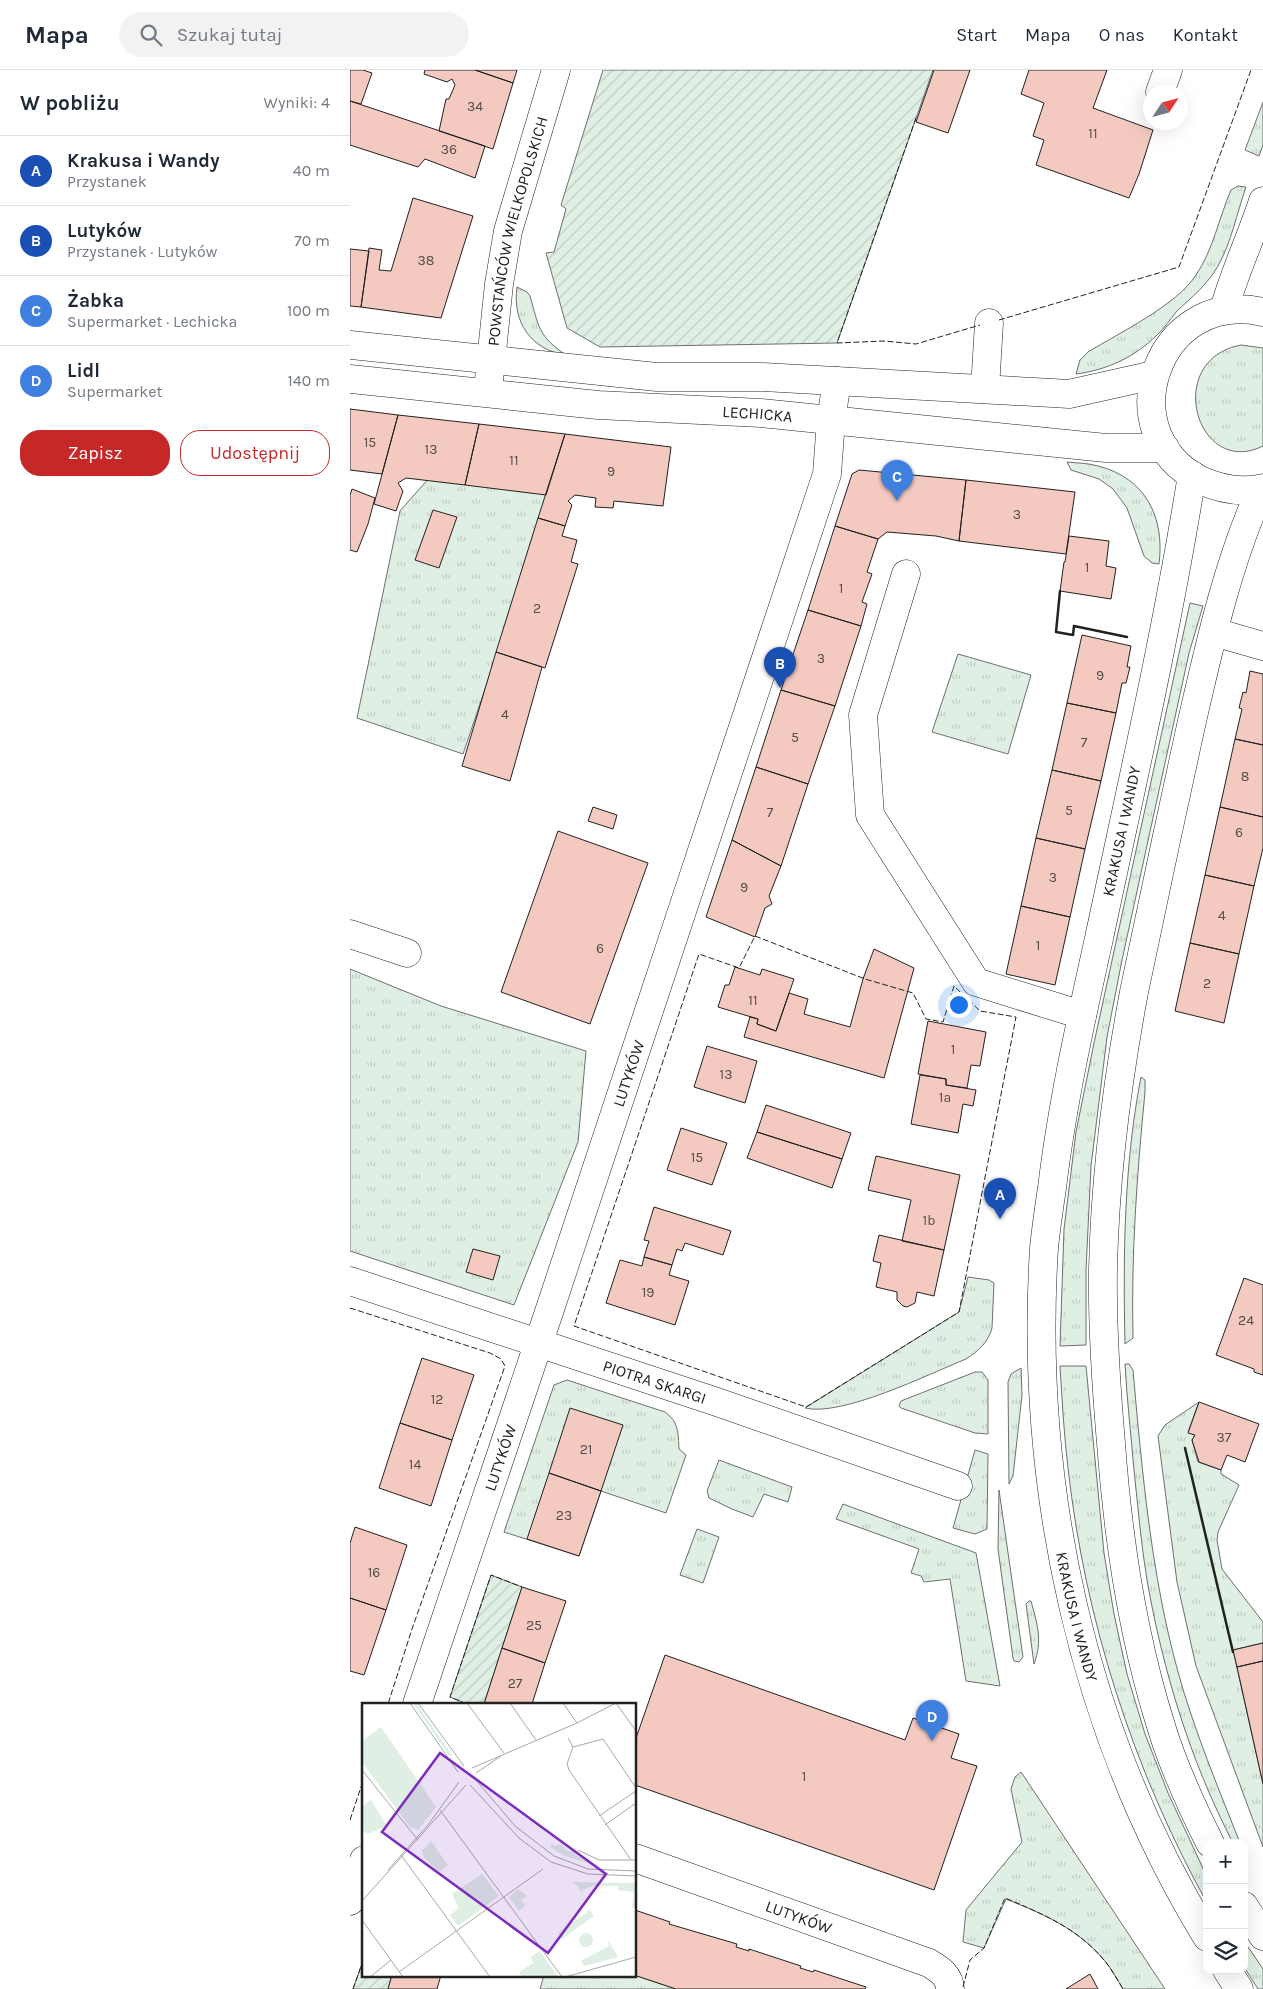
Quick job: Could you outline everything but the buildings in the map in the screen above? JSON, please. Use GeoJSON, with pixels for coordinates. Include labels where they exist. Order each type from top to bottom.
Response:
{"type":"FeatureCollection","features":[{"type":"Feature","properties":{"kind":"street","name":"POWSTAŃCÓW WIELKOPOLSKICH"},"geometry":{"type":"LineString","coordinates":[[487,394],[499,284],[508,231],[556,70]]}},
{"type":"Feature","properties":{"kind":"street"},"geometry":{"type":"LineString","coordinates":[[1163,85],[1168,70]]}},
{"type":"Feature","properties":{"kind":"street"},"geometry":{"type":"LineString","coordinates":[[1224,310],[1231,285],[1248,246],[1263,201]]}},
{"type":"Feature","properties":{"kind":"street"},"geometry":{"type":"LineString","coordinates":[[1262,488],[1229,489],[1213,486],[1192,475],[1177,463],[1165,448],[1155,425],[1151,400],[1154,375],[1164,352],[1180,333],[1200,318],[1224,310],[1249,309],[1263,312]]}},
{"type":"Feature","properties":{"kind":"street"},"geometry":{"type":"LineString","coordinates":[[984,389],[989,323]]}},
{"type":"Feature","properties":{"kind":"street"},"geometry":{"type":"LineString","coordinates":[[350,345],[658,377],[763,377],[1069,394],[1154,375]]}},
{"type":"Feature","properties":{"kind":"street","name":"LECHICKA"},"geometry":{"type":"LineString","coordinates":[[350,379],[598,405],[761,413],[1106,448],[1165,448]]}},
{"type":"Feature","properties":{"kind":"street","name":"LUTYKÓW"},"geometry":{"type":"LineString","coordinates":[[417,1703],[826,474],[837,381]]}},
{"type":"Feature","properties":{"kind":"street","name":"KRAKUSA I WANDY"},"geometry":{"type":"LineString","coordinates":[[1192,475],[1171,599],[1082,1015],[1059,1133],[1044,1246],[1042,1356],[1044,1412],[1053,1504],[1063,1561],[1078,1626],[1111,1734],[1128,1780],[1176,1883],[1203,1930]]}},
{"type":"Feature","properties":{"kind":"street"},"geometry":{"type":"LineString","coordinates":[[1208,1839],[1188,1798],[1161,1728],[1140,1650],[1127,1585],[1115,1496],[1106,1381],[1103,1268],[1111,1144],[1124,1040],[1173,804],[1214,632],[1227,583],[1252,508],[1262,488]]}},
{"type":"Feature","properties":{"kind":"street"},"geometry":{"type":"LineString","coordinates":[[906,574],[863,715],[870,815],[976,982],[1082,1015]]}},
{"type":"Feature","properties":{"kind":"street"},"geometry":{"type":"LineString","coordinates":[[1214,632],[1263,646]]}},
{"type":"Feature","properties":{"kind":"street"},"geometry":{"type":"LineString","coordinates":[[350,934],[407,953]]}},
{"type":"Feature","properties":{"kind":"street","name":"PIOTRA SKARGI"},"geometry":{"type":"LineString","coordinates":[[350,1281],[717,1402],[958,1486]]}},
{"type":"Feature","properties":{"kind":"street","name":"LUTYKÓW"},"geometry":{"type":"LineString","coordinates":[[636,1858],[929,1962],[942,1970],[950,1982],[950,1989]]}},
{"type":"Feature","properties":{"kind":"street"},"geometry":{"type":"LineString","coordinates":[[1248,1912],[1263,1936]]}},
{"type":"Feature","properties":{"kind":"street"},"geometry":{"type":"LineString","coordinates":[[1229,1974],[1239,1989]]}},
{"type":"Feature","properties":{"kind":"green space"},"geometry":{"type":"Polygon","coordinates":[[[603,70],[933,70],[837,343],[600,347],[567,328],[546,253],[554,252],[566,209],[561,205],[603,70]]]}},
{"type":"Feature","properties":{"kind":"green space"},"geometry":{"type":"Polygon","coordinates":[[[1263,102],[1263,145],[1259,156],[1245,150],[1263,102]]]}},
{"type":"Feature","properties":{"kind":"green space"},"geometry":{"type":"Polygon","coordinates":[[[1238,186],[1246,187],[1230,238],[1223,257],[1214,273],[1204,285],[1177,311],[1160,332],[1139,350],[1109,366],[1076,374],[1080,360],[1088,352],[1162,308],[1187,286],[1196,275],[1207,255],[1231,190],[1238,186]]]}},
{"type":"Feature","properties":{"kind":"green space"},"geometry":{"type":"Polygon","coordinates":[[[517,287],[527,292],[530,296],[538,323],[545,336],[566,355],[543,347],[526,332],[518,312],[516,300],[517,287]]]}},
{"type":"Feature","properties":{"kind":"green space"},"geometry":{"type":"Polygon","coordinates":[[[1241,345],[1263,348],[1263,446],[1240,452],[1221,446],[1206,432],[1198,413],[1196,392],[1202,372],[1217,355],[1241,345]]]}},
{"type":"Feature","properties":{"kind":"green space"},"geometry":{"type":"Polygon","coordinates":[[[1067,462],[1094,465],[1115,472],[1129,480],[1140,490],[1149,502],[1159,531],[1159,564],[1152,563],[1144,556],[1127,508],[1113,489],[1099,479],[1071,470],[1067,462]]]}},
{"type":"Feature","properties":{"kind":"green space"},"geometry":{"type":"Polygon","coordinates":[[[430,477],[552,492],[463,754],[357,718],[400,511],[430,477]]]}},
{"type":"Feature","properties":{"kind":"green space"},"geometry":{"type":"Polygon","coordinates":[[[1190,603],[1203,606],[1189,653],[1107,1037],[1091,1166],[1086,1270],[1086,1345],[1060,1346],[1064,1229],[1076,1132],[1190,603]]]}},
{"type":"Feature","properties":{"kind":"green space"},"geometry":{"type":"Polygon","coordinates":[[[958,654],[1031,675],[1008,754],[932,732],[958,654]]]}},
{"type":"Feature","properties":{"kind":"green space"},"geometry":{"type":"Polygon","coordinates":[[[350,969],[441,1006],[586,1051],[578,1142],[514,1305],[350,1251],[350,969]]]}},
{"type":"Feature","properties":{"kind":"green space"},"geometry":{"type":"Polygon","coordinates":[[[1141,1077],[1145,1080],[1145,1092],[1135,1215],[1133,1338],[1125,1344],[1124,1277],[1128,1176],[1135,1110],[1141,1077]]]}},
{"type":"Feature","properties":{"kind":"green space"},"geometry":{"type":"Polygon","coordinates":[[[968,1277],[989,1280],[994,1283],[992,1328],[985,1342],[975,1353],[966,1359],[930,1374],[862,1400],[821,1409],[805,1408],[959,1312],[968,1277]]]}},
{"type":"Feature","properties":{"kind":"green space"},"geometry":{"type":"Polygon","coordinates":[[[1125,1364],[1129,1364],[1133,1370],[1154,1560],[1169,1635],[1191,1715],[1238,1839],[1231,1839],[1204,1780],[1180,1714],[1161,1648],[1143,1553],[1125,1364]]]}},
{"type":"Feature","properties":{"kind":"green space"},"geometry":{"type":"Polygon","coordinates":[[[1060,1366],[1086,1366],[1104,1553],[1114,1614],[1127,1674],[1145,1734],[1168,1793],[1203,1868],[1203,1895],[1156,1800],[1116,1692],[1086,1581],[1076,1525],[1063,1417],[1060,1366]]]}},
{"type":"Feature","properties":{"kind":"green space"},"geometry":{"type":"Polygon","coordinates":[[[1021,1368],[1022,1395],[1013,1476],[1009,1484],[1008,1382],[1011,1374],[1021,1368]]]}},
{"type":"Feature","properties":{"kind":"green space"},"geometry":{"type":"Polygon","coordinates":[[[975,1372],[982,1372],[988,1380],[988,1434],[975,1433],[899,1406],[901,1401],[975,1372]]]}},
{"type":"Feature","properties":{"kind":"green space"},"geometry":{"type":"Polygon","coordinates":[[[567,1380],[665,1412],[675,1424],[678,1433],[679,1449],[686,1455],[666,1513],[601,1491],[579,1556],[504,1532],[554,1385],[567,1380]]]}},
{"type":"Feature","properties":{"kind":"green space"},"geometry":{"type":"Polygon","coordinates":[[[1199,1402],[1188,1432],[1195,1435],[1192,1440],[1198,1462],[1221,1470],[1221,1474],[1239,1485],[1218,1532],[1217,1540],[1222,1569],[1263,1622],[1263,1643],[1233,1650],[1263,1784],[1263,1847],[1196,1666],[1177,1582],[1158,1436],[1165,1425],[1199,1402]]]}},
{"type":"Feature","properties":{"kind":"green space"},"geometry":{"type":"Polygon","coordinates":[[[975,1450],[988,1454],[987,1529],[975,1534],[953,1528],[975,1450]]]}},
{"type":"Feature","properties":{"kind":"green space"},"geometry":{"type":"Polygon","coordinates":[[[719,1460],[792,1487],[788,1502],[764,1494],[753,1517],[709,1498],[707,1491],[719,1460]]]}},
{"type":"Feature","properties":{"kind":"green space"},"geometry":{"type":"Polygon","coordinates":[[[999,1490],[1023,1657],[1019,1662],[1014,1661],[1013,1658],[998,1549],[999,1490]]]}},
{"type":"Feature","properties":{"kind":"green space"},"geometry":{"type":"Polygon","coordinates":[[[843,1504],[976,1553],[1000,1686],[966,1681],[950,1579],[924,1582],[921,1576],[911,1573],[919,1549],[836,1519],[843,1504]]]}},
{"type":"Feature","properties":{"kind":"green space"},"geometry":{"type":"Polygon","coordinates":[[[697,1529],[719,1537],[703,1583],[680,1575],[697,1529]]]}},
{"type":"Feature","properties":{"kind":"green space"},"geometry":{"type":"Polygon","coordinates":[[[491,1575],[522,1587],[484,1703],[465,1703],[450,1697],[491,1575]]]}},
{"type":"Feature","properties":{"kind":"green space"},"geometry":{"type":"Polygon","coordinates":[[[1031,1601],[1039,1640],[1034,1664],[1026,1604],[1031,1601]]]}},
{"type":"Feature","properties":{"kind":"green space"},"geometry":{"type":"Polygon","coordinates":[[[1021,1772],[1165,1989],[1123,1989],[1107,1963],[1083,1939],[1046,1916],[1006,1899],[984,1948],[963,1942],[966,1910],[1022,1842],[1011,1789],[1015,1777],[1021,1772]]]}},
{"type":"Feature","properties":{"kind":"green space"},"geometry":{"type":"Polygon","coordinates":[[[1248,1947],[1263,1969],[1263,1989],[1258,1989],[1248,1973],[1248,1947]]]}},
{"type":"Feature","properties":{"kind":"green space"},"geometry":{"type":"Polygon","coordinates":[[[362,1964],[362,1976],[392,1976],[388,1989],[353,1989],[362,1964]]]}},
{"type":"Feature","properties":{"kind":"green space"},"geometry":{"type":"Polygon","coordinates":[[[544,1976],[636,1976],[676,1989],[540,1989],[544,1976]]]}},
{"type":"Feature","properties":{"kind":"fence"},"geometry":{"type":"LineString","coordinates":[[999,320],[1179,267],[1251,70]]}},
{"type":"Feature","properties":{"kind":"fence"},"geometry":{"type":"LineString","coordinates":[[916,118],[837,343],[884,341],[916,344],[980,325]]}},
{"type":"Feature","properties":{"kind":"fence"},"geometry":{"type":"LineString","coordinates":[[755,936],[865,979],[913,993],[926,1019],[943,1022],[954,986],[980,1011],[1016,1017],[959,1312],[806,1407],[574,1326],[699,954],[739,968],[755,936]]}},
{"type":"Feature","properties":{"kind":"fence"},"geometry":{"type":"LineString","coordinates":[[350,1308],[490,1353],[501,1359],[505,1366],[412,1629],[388,1703]]}},
{"type":"Feature","properties":{"kind":"fence"},"geometry":{"type":"LineString","coordinates":[[465,1703],[450,1697],[491,1575],[522,1587]]}},
{"type":"Feature","properties":{"kind":"fence"},"geometry":{"type":"LineString","coordinates":[[350,1820],[362,1784]]}},
{"type":"Feature","properties":{"kind":"fence"},"geometry":{"type":"LineString","coordinates":[[963,1987],[970,1960],[984,1948],[1005,1898],[1046,1916],[1082,1939],[1107,1963],[1123,1989]]}},
{"type":"Feature","properties":{"kind":"fence"},"geometry":{"type":"LineString","coordinates":[[353,1989],[362,1964]]}},
{"type":"Feature","properties":{"kind":"wall"},"geometry":{"type":"LineString","coordinates":[[1060,591],[1056,632],[1073,635],[1074,626],[1127,637]]}},
{"type":"Feature","properties":{"kind":"wall"},"geometry":{"type":"LineString","coordinates":[[1185,1448],[1233,1652]]}},
{"type":"Feature","properties":{"kind":"place","name":"Żabka"},"geometry":{"type":"Point","coordinates":[897,501]}},
{"type":"Feature","properties":{"kind":"place","name":"Lutyków"},"geometry":{"type":"Point","coordinates":[780,688]}},
{"type":"Feature","properties":{"kind":"place","name":"Krakusa i Wandy"},"geometry":{"type":"Point","coordinates":[1000,1219]}},
{"type":"Feature","properties":{"kind":"place","name":"Lidl"},"geometry":{"type":"Point","coordinates":[932,1741]}}]}
